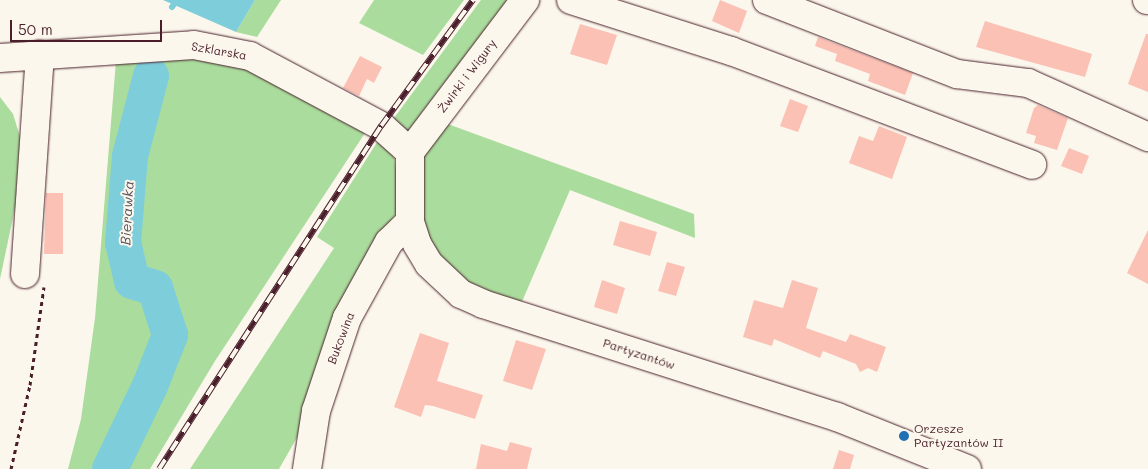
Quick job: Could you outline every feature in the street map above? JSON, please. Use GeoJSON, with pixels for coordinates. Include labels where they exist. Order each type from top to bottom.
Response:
{"type":"FeatureCollection","features":[{"type":"Feature","properties":{"kind":"street","name":"Żwirki i Wigury"},"geometry":{"type":"LineString","coordinates":[[410,152],[525,0]]}},
{"type":"Feature","properties":{"kind":"street"},"geometry":{"type":"LineString","coordinates":[[571,0],[731,51],[1032,165]]}},
{"type":"Feature","properties":{"kind":"street"},"geometry":{"type":"LineString","coordinates":[[767,0],[957,74],[1028,83],[1148,137]]}},
{"type":"Feature","properties":{"kind":"street","name":"Szklarska"},"geometry":{"type":"LineString","coordinates":[[0,58],[194,45],[250,56],[381,126],[410,152]]}},
{"type":"Feature","properties":{"kind":"street"},"geometry":{"type":"LineString","coordinates":[[25,274],[40,55]]}},
{"type":"Feature","properties":{"kind":"street","name":"Partyzantów"},"geometry":{"type":"LineString","coordinates":[[410,152],[410,222],[417,244],[429,264],[461,294],[482,304],[837,417],[967,469]]}},
{"type":"Feature","properties":{"kind":"street","name":"Bukowina"},"geometry":{"type":"LineString","coordinates":[[307,469],[316,412],[347,318],[389,242],[410,222]]}},
{"type":"Feature","properties":{"kind":"path"},"geometry":{"type":"LineString","coordinates":[[11,469],[30,385],[45,280],[25,274]]}},
{"type":"Feature","properties":{"kind":"green space"},"geometry":{"type":"Polygon","coordinates":[[[255,0],[281,0],[257,37],[236,32],[255,0]]]}},
{"type":"Feature","properties":{"kind":"green space"},"geometry":{"type":"Polygon","coordinates":[[[374,0],[464,0],[423,55],[359,23],[374,0]]]}},
{"type":"Feature","properties":{"kind":"green space"},"geometry":{"type":"Polygon","coordinates":[[[481,0],[516,0],[411,138],[394,118],[481,0]]]}},
{"type":"Feature","properties":{"kind":"green space"},"geometry":{"type":"Polygon","coordinates":[[[194,56],[248,68],[367,130],[215,361],[150,469],[68,469],[81,419],[95,318],[116,61],[194,56]]]}},
{"type":"Feature","properties":{"kind":"green space"},"geometry":{"type":"Polygon","coordinates":[[[0,97],[13,114],[26,156],[0,279],[0,97]]]}},
{"type":"Feature","properties":{"kind":"green space"},"geometry":{"type":"Polygon","coordinates":[[[445,123],[694,214],[695,238],[570,190],[521,304],[468,284],[439,259],[421,222],[421,155],[445,123]]]}},
{"type":"Feature","properties":{"kind":"green space"},"geometry":{"type":"Polygon","coordinates":[[[381,136],[394,157],[399,190],[396,213],[368,254],[307,420],[279,469],[190,469],[334,248],[317,237],[381,136]]]}},
{"type":"Feature","properties":{"kind":"water"},"geometry":{"type":"Polygon","coordinates":[[[163,0],[255,0],[236,32],[163,0]]]}},
{"type":"Feature","properties":{"kind":"building"},"geometry":{"type":"Polygon","coordinates":[[[720,0],[747,11],[739,33],[712,21],[720,0]]]}},
{"type":"Feature","properties":{"kind":"building"},"geometry":{"type":"Polygon","coordinates":[[[985,21],[1092,54],[1085,77],[976,47],[985,21]]]}},
{"type":"Feature","properties":{"kind":"building"},"geometry":{"type":"Polygon","coordinates":[[[580,24],[617,35],[607,65],[570,54],[580,24]]]}},
{"type":"Feature","properties":{"kind":"building"},"geometry":{"type":"Polygon","coordinates":[[[1146,34],[1148,34],[1148,92],[1128,84],[1146,34]]]}},
{"type":"Feature","properties":{"kind":"building"},"geometry":{"type":"Polygon","coordinates":[[[818,37],[913,73],[905,95],[868,81],[870,74],[835,61],[837,54],[815,46],[818,37]]]}},
{"type":"Feature","properties":{"kind":"building"},"geometry":{"type":"Polygon","coordinates":[[[360,56],[382,67],[374,83],[367,79],[359,96],[343,88],[360,56]]]}},
{"type":"Feature","properties":{"kind":"building"},"geometry":{"type":"Polygon","coordinates":[[[790,99],[808,106],[798,132],[780,126],[790,99]]]}},
{"type":"Feature","properties":{"kind":"building"},"geometry":{"type":"Polygon","coordinates":[[[1038,105],[1068,118],[1057,150],[1034,143],[1036,136],[1026,133],[1034,108],[1038,105]]]}},
{"type":"Feature","properties":{"kind":"building"},"geometry":{"type":"Polygon","coordinates":[[[879,126],[907,137],[892,179],[849,163],[859,136],[873,141],[879,126]]]}},
{"type":"Feature","properties":{"kind":"building"},"geometry":{"type":"Polygon","coordinates":[[[1069,148],[1089,156],[1082,174],[1061,166],[1069,148]]]}},
{"type":"Feature","properties":{"kind":"building"},"geometry":{"type":"Polygon","coordinates":[[[46,193],[63,193],[63,254],[44,254],[46,193]]]}},
{"type":"Feature","properties":{"kind":"building"},"geometry":{"type":"Polygon","coordinates":[[[620,221],[657,232],[650,256],[613,245],[620,221]]]}},
{"type":"Feature","properties":{"kind":"building"},"geometry":{"type":"Polygon","coordinates":[[[1148,230],[1148,284],[1127,273],[1148,230]]]}},
{"type":"Feature","properties":{"kind":"building"},"geometry":{"type":"Polygon","coordinates":[[[667,262],[685,267],[676,296],[658,291],[667,262]]]}},
{"type":"Feature","properties":{"kind":"building"},"geometry":{"type":"Polygon","coordinates":[[[602,280],[625,288],[617,314],[594,307],[602,280]]]}},
{"type":"Feature","properties":{"kind":"building"},"geometry":{"type":"Polygon","coordinates":[[[792,280],[818,288],[806,328],[846,342],[850,334],[886,347],[877,372],[868,368],[860,372],[856,364],[823,351],[820,358],[774,339],[772,346],[743,337],[754,300],[783,308],[792,280]]]}},
{"type":"Feature","properties":{"kind":"building"},"geometry":{"type":"Polygon","coordinates":[[[420,333],[449,343],[437,381],[483,395],[475,419],[433,406],[425,405],[421,417],[394,407],[420,333]]]}},
{"type":"Feature","properties":{"kind":"building"},"geometry":{"type":"Polygon","coordinates":[[[516,340],[546,349],[532,390],[503,381],[516,340]]]}},
{"type":"Feature","properties":{"kind":"building"},"geometry":{"type":"Polygon","coordinates":[[[510,442],[532,448],[527,469],[476,469],[481,444],[507,451],[510,442]]]}},
{"type":"Feature","properties":{"kind":"building"},"geometry":{"type":"Polygon","coordinates":[[[839,450],[854,455],[850,469],[833,469],[839,450]]]}},
{"type":"Feature","properties":{"kind":"waterway","name":"Bierawka"},"geometry":{"type":"LineString","coordinates":[[172,7],[177,0]]}},
{"type":"Feature","properties":{"kind":"waterway","name":"Bierawka"},"geometry":{"type":"LineString","coordinates":[[110,469],[150,386],[170,335],[155,288],[132,281],[123,243],[130,156],[151,76]]}},
{"type":"Feature","properties":{"kind":"railway"},"geometry":{"type":"LineString","coordinates":[[159,469],[381,126],[473,0]]}},
{"type":"Feature","properties":{"kind":"place","name":"Orzesze Partyzantów II"},"geometry":{"type":"Point","coordinates":[904,436]}}]}
